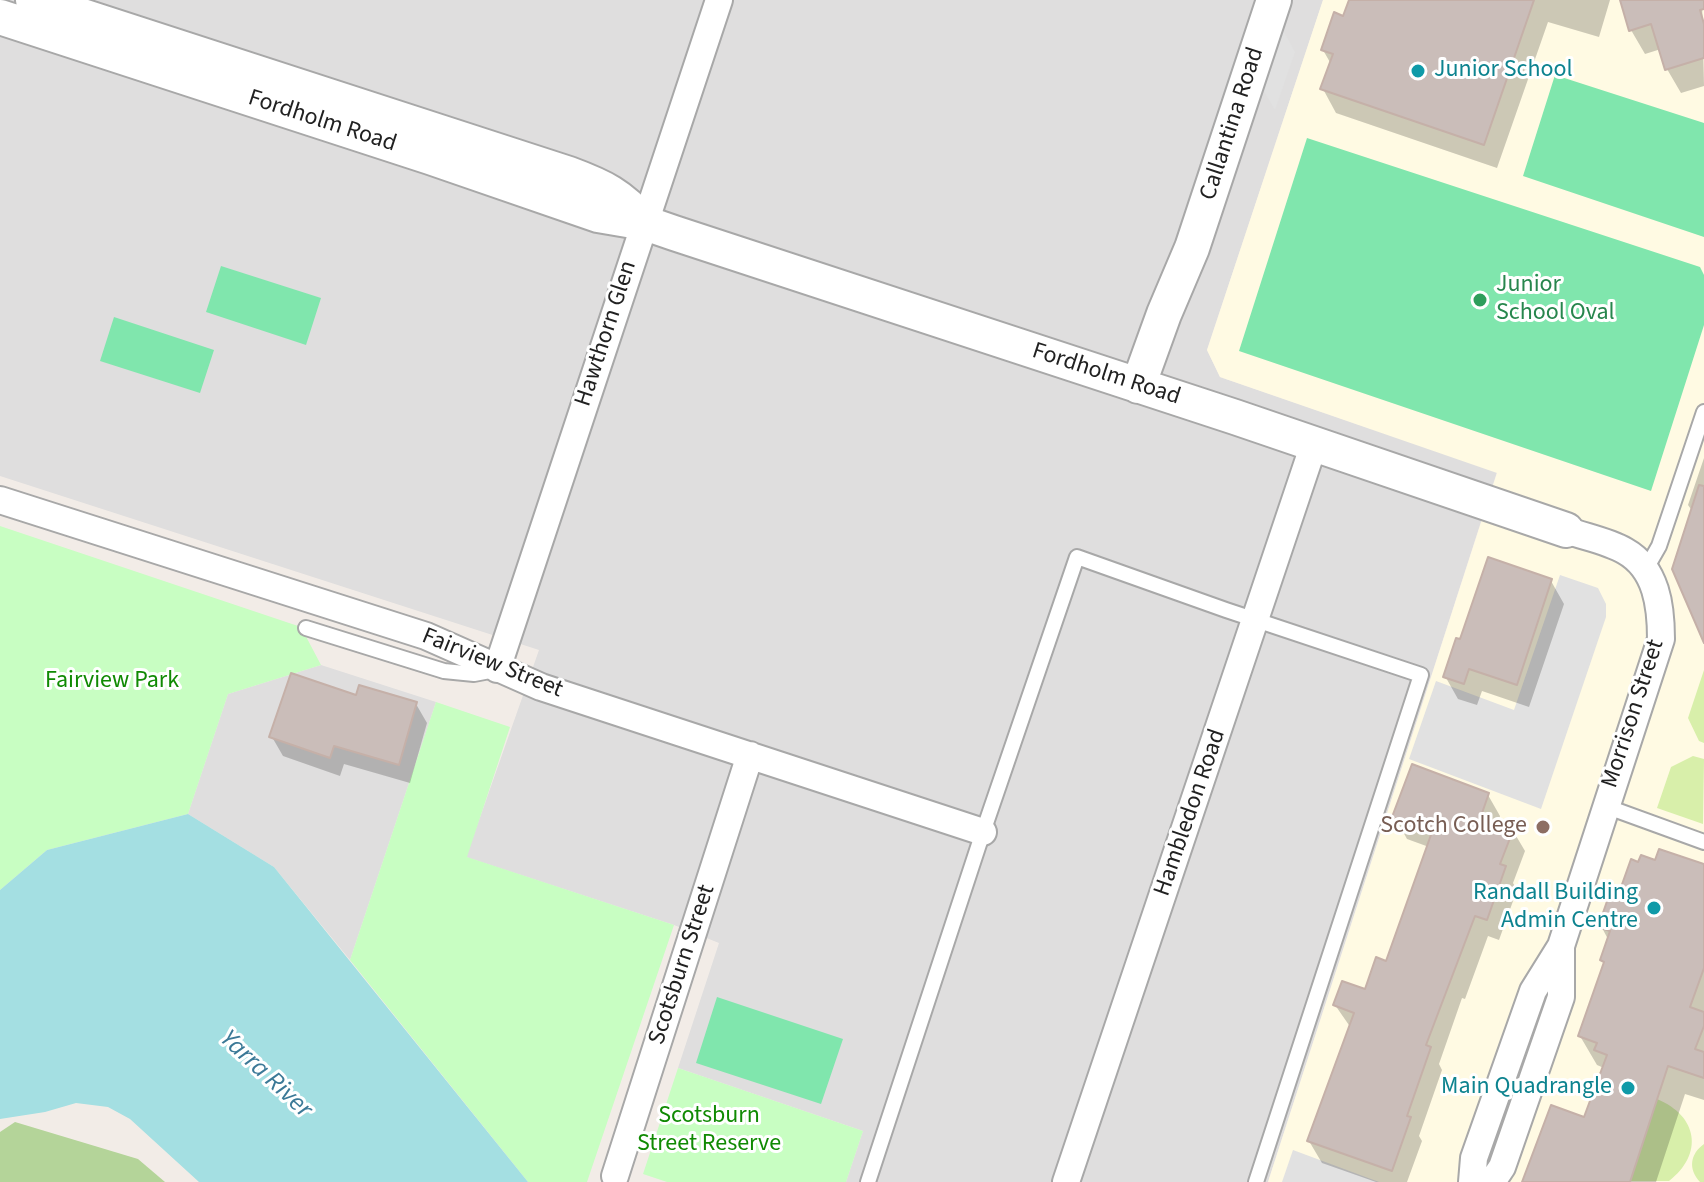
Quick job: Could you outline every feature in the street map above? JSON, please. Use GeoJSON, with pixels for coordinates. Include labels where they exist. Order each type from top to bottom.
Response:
{"type":"FeatureCollection","features":[{"type":"Feature","properties":{"kind":"street","name":"Fordholm Road"},"geometry":{"type":"LineString","coordinates":[[33,0],[569,174],[608,189],[626,202],[645,223]]}},
{"type":"Feature","properties":{"kind":"street","name":"Hawthorn Glen"},"geometry":{"type":"LineString","coordinates":[[497,669],[719,0]]}},
{"type":"Feature","properties":{"kind":"street","name":"Callantina Road"},"geometry":{"type":"LineString","coordinates":[[1149,389],[1189,293],[1192,248],[1274,0]]}},
{"type":"Feature","properties":{"kind":"street","name":"Fordholm Road"},"geometry":{"type":"LineString","coordinates":[[0,17],[598,215],[645,223],[1566,530]]}},
{"type":"Feature","properties":{"kind":"street","name":"Hambledon Road"},"geometry":{"type":"LineString","coordinates":[[1066,1182],[1314,444]]}},
{"type":"Feature","properties":{"kind":"street","name":"Fairview Street"},"geometry":{"type":"LineString","coordinates":[[0,500],[426,636],[541,687],[983,832]]}},
{"type":"Feature","properties":{"kind":"street"},"geometry":{"type":"LineString","coordinates":[[1566,530],[1626,551],[1642,566]]}},
{"type":"Feature","properties":{"kind":"street","name":"Morrison Street"},"geometry":{"type":"LineString","coordinates":[[1472,1182],[1474,1158],[1533,991],[1561,946],[1661,639],[1657,591],[1642,566]]}},
{"type":"Feature","properties":{"kind":"street","name":"Scotsburn Street"},"geometry":{"type":"LineString","coordinates":[[615,1176],[750,755]]}},
{"type":"Feature","properties":{"kind":"street","name":"Morrison Street"},"geometry":{"type":"LineString","coordinates":[[1492,1182],[1502,1167],[1561,997],[1561,946]]}},
{"type":"Feature","properties":{"kind":"lane"},"geometry":{"type":"LineString","coordinates":[[1642,566],[1651,560],[1659,546],[1704,412]]}},
{"type":"Feature","properties":{"kind":"lane"},"geometry":{"type":"LineString","coordinates":[[868,1182],[1077,557],[1421,675],[1256,1182]]}},
{"type":"Feature","properties":{"kind":"lane"},"geometry":{"type":"LineString","coordinates":[[306,628],[444,671],[474,674],[497,669]]}},
{"type":"Feature","properties":{"kind":"lane"},"geometry":{"type":"LineString","coordinates":[[1605,806],[1704,842]]}},
{"type":"Feature","properties":{"kind":"shaded area"},"geometry":{"type":"Polygon","coordinates":[[[0,0],[1323,0],[1207,350],[1220,377],[1497,472],[1268,1182],[846,1182],[863,1131],[678,1068],[719,943],[674,925],[466,857],[539,650],[0,476],[0,0]]]}},
{"type":"Feature","properties":{"kind":"shaded area","name":"Scotch College"},"geometry":{"type":"Polygon","coordinates":[[[1323,0],[1704,0],[1704,1182],[1268,1182],[1497,473],[1220,377],[1207,350],[1323,0]]]}},
{"type":"Feature","properties":{"kind":"shaded area"},"geometry":{"type":"Polygon","coordinates":[[[1282,28],[1295,52],[1275,110],[1262,88],[1282,28]]]}},
{"type":"Feature","properties":{"kind":"shaded area"},"geometry":{"type":"Polygon","coordinates":[[[1560,575],[1598,588],[1606,604],[1606,617],[1541,809],[1409,759],[1436,681],[1514,710],[1560,575]]]}},
{"type":"Feature","properties":{"kind":"shaded area"},"geometry":{"type":"Polygon","coordinates":[[[321,665],[436,702],[350,960],[274,867],[188,814],[228,694],[321,665]]]}},
{"type":"Feature","properties":{"kind":"shaded area"},"geometry":{"type":"Polygon","coordinates":[[[1293,1150],[1379,1182],[1282,1182],[1293,1150]]]}},
{"type":"Feature","properties":{"kind":"green space"},"geometry":{"type":"Polygon","coordinates":[[[1555,75],[1704,123],[1704,237],[1523,176],[1555,75]]]}},
{"type":"Feature","properties":{"kind":"green space","name":"Junior School Oval"},"geometry":{"type":"Polygon","coordinates":[[[1307,138],[1700,267],[1704,275],[1704,325],[1651,491],[1239,351],[1307,138]]]}},
{"type":"Feature","properties":{"kind":"green space"},"geometry":{"type":"Polygon","coordinates":[[[221,266],[321,298],[306,345],[206,312],[221,266]]]}},
{"type":"Feature","properties":{"kind":"green space"},"geometry":{"type":"Polygon","coordinates":[[[114,317],[214,350],[200,393],[100,361],[114,317]]]}},
{"type":"Feature","properties":{"kind":"green space","name":"Fairview Park"},"geometry":{"type":"Polygon","coordinates":[[[0,526],[301,627],[321,665],[228,694],[188,814],[47,850],[0,890],[0,526]]]}},
{"type":"Feature","properties":{"kind":"green space"},"geometry":{"type":"Polygon","coordinates":[[[1704,670],[1704,743],[1699,741],[1688,718],[1704,670]]]}},
{"type":"Feature","properties":{"kind":"green space"},"geometry":{"type":"Polygon","coordinates":[[[436,702],[510,727],[467,857],[674,925],[587,1182],[528,1182],[350,960],[436,702]]]}},
{"type":"Feature","properties":{"kind":"green space"},"geometry":{"type":"Polygon","coordinates":[[[1693,756],[1704,759],[1703,824],[1657,808],[1671,767],[1693,756]]]}},
{"type":"Feature","properties":{"kind":"green space"},"geometry":{"type":"Polygon","coordinates":[[[717,997],[843,1039],[821,1104],[696,1063],[717,997]]]}},
{"type":"Feature","properties":{"kind":"green space"},"geometry":{"type":"Polygon","coordinates":[[[1535,1020],[1542,1023],[1491,1166],[1484,1164],[1535,1020]]]}},
{"type":"Feature","properties":{"kind":"green space","name":"Scotsburn Street Reserve"},"geometry":{"type":"Polygon","coordinates":[[[678,1068],[863,1131],[846,1182],[667,1182],[643,1174],[678,1068]]]}},
{"type":"Feature","properties":{"kind":"green space"},"geometry":{"type":"Polygon","coordinates":[[[1657,1099],[1671,1106],[1688,1125],[1692,1136],[1688,1159],[1669,1181],[1630,1181],[1657,1099]]]}},
{"type":"Feature","properties":{"kind":"green space"},"geometry":{"type":"Polygon","coordinates":[[[15,1122],[138,1159],[165,1182],[0,1182],[0,1132],[15,1122]]]}},
{"type":"Feature","properties":{"kind":"green space"},"geometry":{"type":"Polygon","coordinates":[[[1704,1144],[1704,1182],[1700,1182],[1692,1162],[1704,1144]]]}},
{"type":"Feature","properties":{"kind":"water","name":"Yarra River"},"geometry":{"type":"Polygon","coordinates":[[[188,814],[274,867],[528,1182],[199,1182],[130,1119],[108,1107],[76,1103],[45,1112],[0,1119],[0,890],[47,850],[188,814]]]}},
{"type":"Feature","properties":{"kind":"building","name":"Junior School"},"geometry":{"type":"Polygon","coordinates":[[[1349,0],[1534,0],[1484,145],[1320,89],[1333,54],[1321,50],[1334,12],[1343,16],[1349,0]]]}},
{"type":"Feature","properties":{"kind":"building"},"geometry":{"type":"Polygon","coordinates":[[[1620,0],[1704,0],[1704,9],[1700,10],[1704,24],[1704,58],[1665,70],[1651,24],[1629,31],[1620,0]]]}},
{"type":"Feature","properties":{"kind":"building"},"geometry":{"type":"Polygon","coordinates":[[[1699,485],[1704,486],[1704,643],[1672,569],[1699,485]]]}},
{"type":"Feature","properties":{"kind":"building"},"geometry":{"type":"Polygon","coordinates":[[[1488,557],[1552,579],[1517,685],[1469,669],[1464,684],[1443,677],[1456,638],[1460,639],[1488,557]]]}},
{"type":"Feature","properties":{"kind":"building"},"geometry":{"type":"Polygon","coordinates":[[[291,673],[356,695],[359,685],[417,702],[399,765],[334,746],[330,758],[269,737],[291,673]]]}},
{"type":"Feature","properties":{"kind":"building"},"geometry":{"type":"Polygon","coordinates":[[[1412,764],[1489,793],[1481,816],[1514,828],[1500,864],[1506,866],[1487,920],[1475,916],[1426,1045],[1431,1047],[1392,1171],[1307,1141],[1354,1013],[1333,1005],[1342,981],[1365,989],[1376,957],[1386,961],[1432,832],[1392,817],[1412,764]]]}},
{"type":"Feature","properties":{"kind":"building"},"geometry":{"type":"Polygon","coordinates":[[[1659,849],[1704,864],[1704,968],[1690,1007],[1704,1012],[1704,1026],[1695,1049],[1704,1052],[1704,1078],[1668,1066],[1630,1182],[1522,1182],[1551,1105],[1584,1117],[1607,1055],[1594,1050],[1597,1043],[1578,1036],[1604,962],[1600,960],[1610,931],[1598,927],[1612,887],[1620,890],[1631,859],[1638,862],[1641,855],[1655,860],[1659,849]]]}},
{"type":"Feature","properties":{"kind":"place","name":"Junior School"},"geometry":{"type":"Point","coordinates":[1418,71]}},
{"type":"Feature","properties":{"kind":"place","name":"Junior School Oval"},"geometry":{"type":"Point","coordinates":[1480,300]}},
{"type":"Feature","properties":{"kind":"place","name":"Scotch College"},"geometry":{"type":"Point","coordinates":[1543,827]}},
{"type":"Feature","properties":{"kind":"place","name":"Randall Building Admin Centre"},"geometry":{"type":"Point","coordinates":[1654,908]}},
{"type":"Feature","properties":{"kind":"place","name":"Main Quadrangle"},"geometry":{"type":"Point","coordinates":[1628,1088]}}]}
